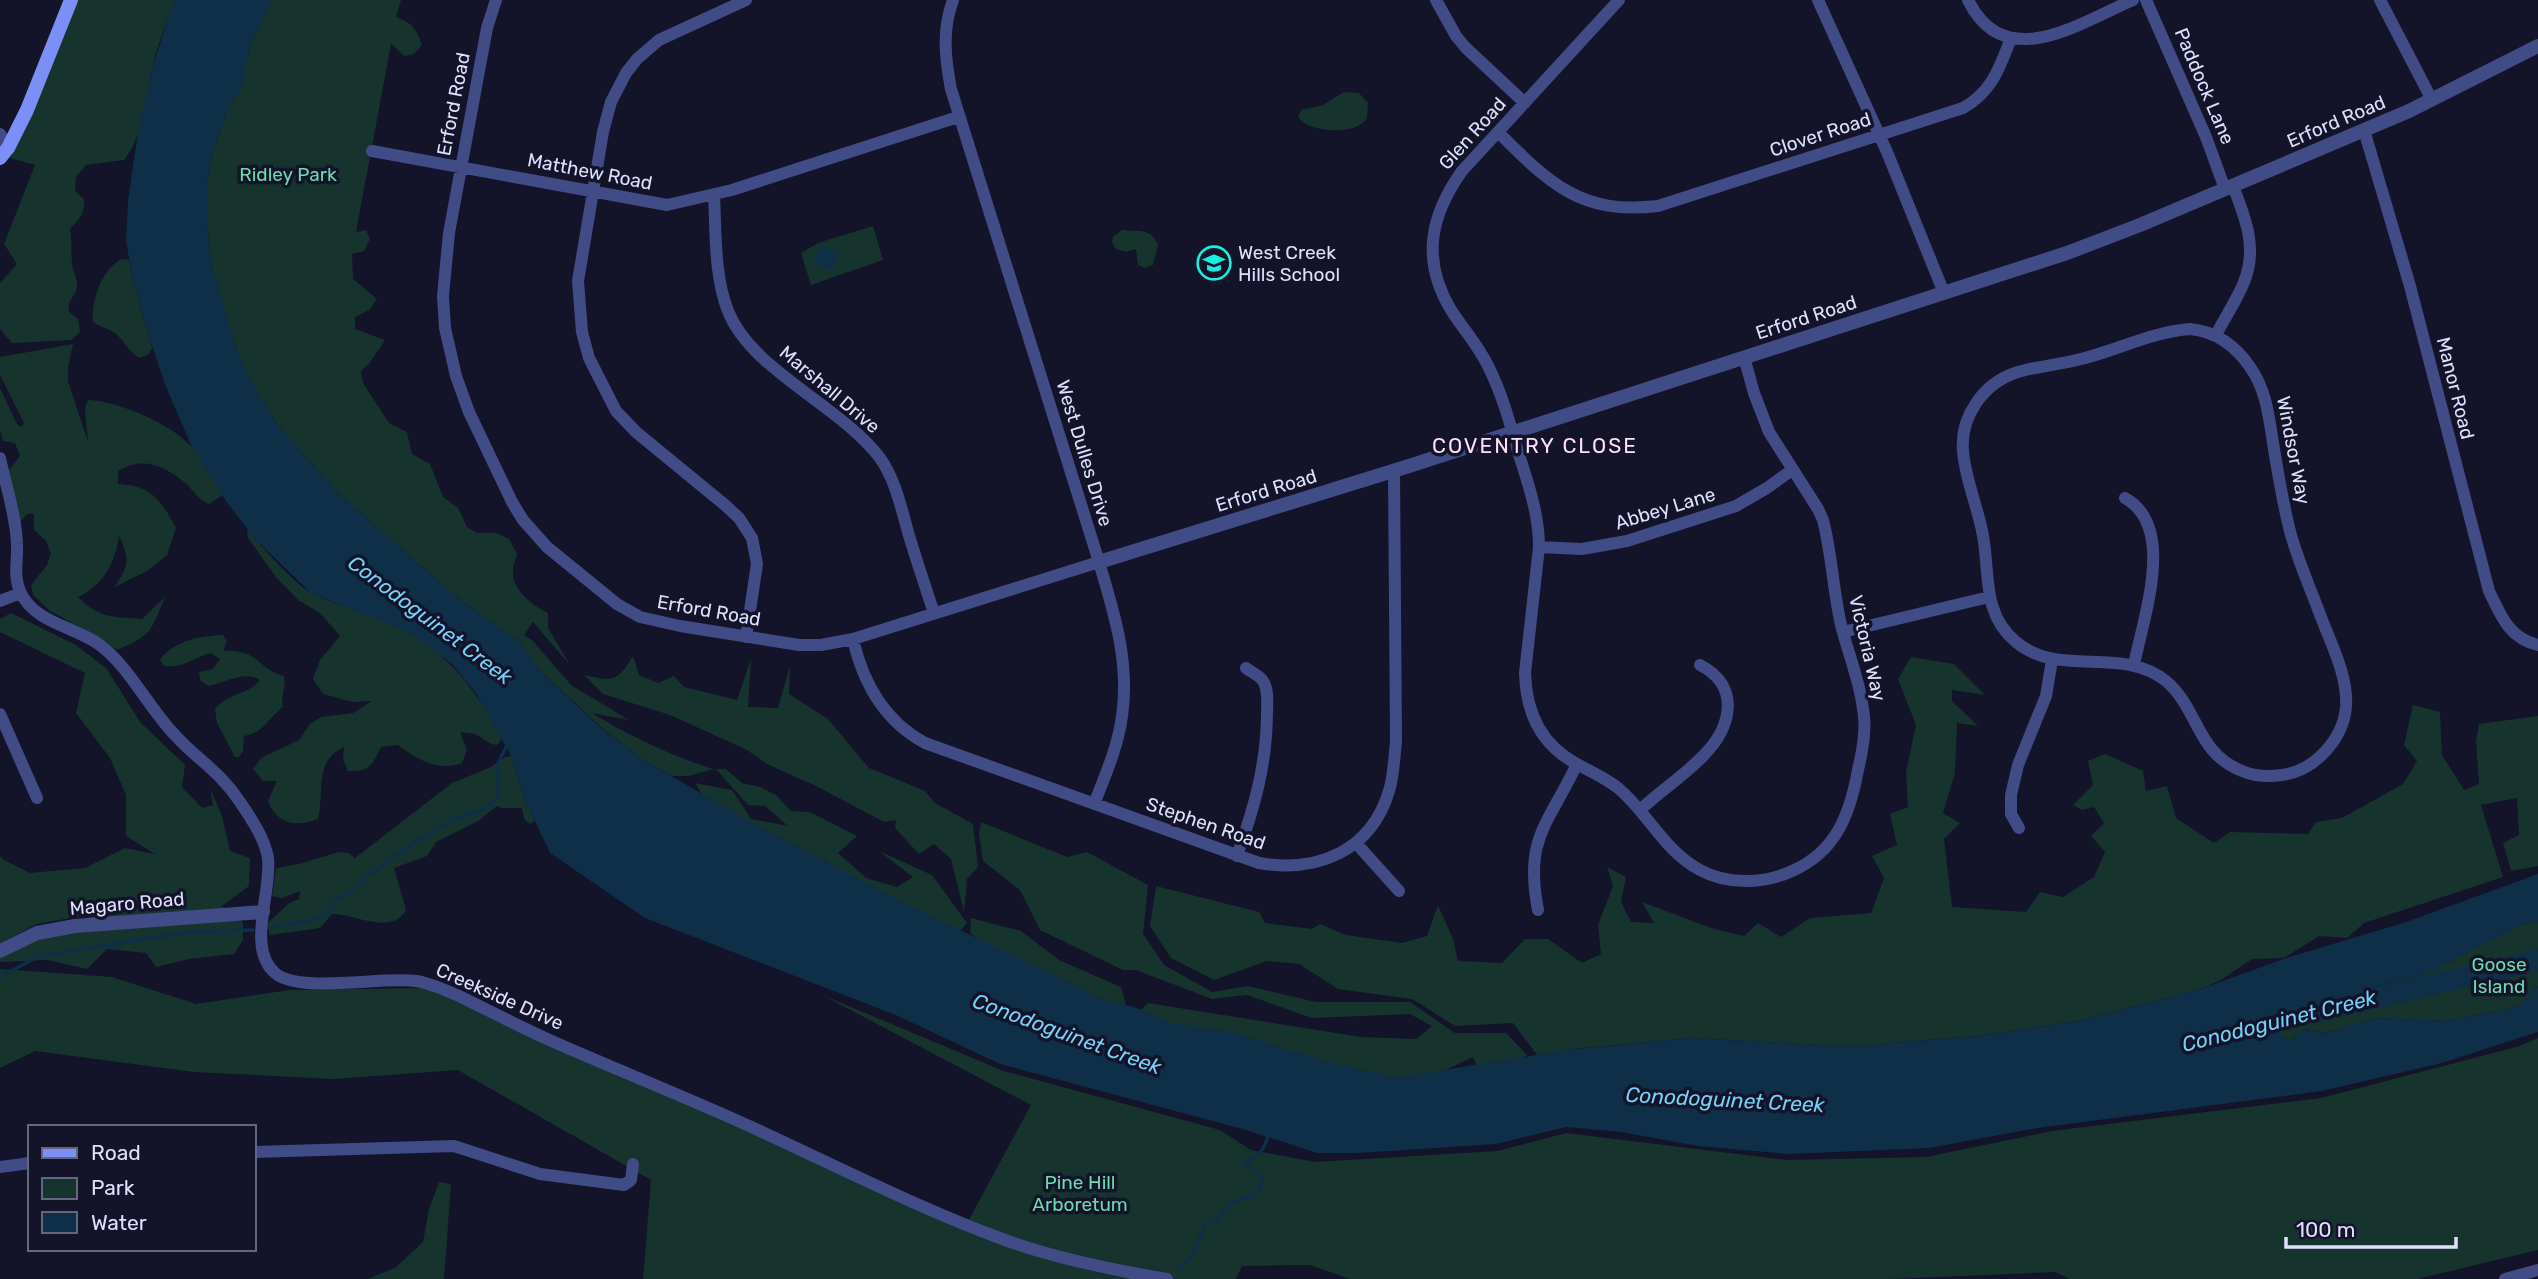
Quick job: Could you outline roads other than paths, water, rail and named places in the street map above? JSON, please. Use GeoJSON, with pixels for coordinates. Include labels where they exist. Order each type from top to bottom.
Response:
{"type":"FeatureCollection","features":[{"type":"Feature","properties":{"kind":"main road"},"geometry":{"type":"LineString","coordinates":[[4,153],[27,110],[71,0]]}},
{"type":"Feature","properties":{"kind":"street","name":"Erford Road"},"geometry":{"type":"LineString","coordinates":[[496,0],[487,28],[444,269],[445,328],[456,376],[469,412],[512,502],[523,520],[547,547],[633,614],[646,619],[747,637],[821,645],[853,639],[1394,470],[2067,253],[2364,130],[2432,100],[2538,46]]}},
{"type":"Feature","properties":{"kind":"street"},"geometry":{"type":"LineString","coordinates":[[746,0],[659,40],[637,59],[626,74],[611,102],[603,132],[578,281],[582,332],[589,358],[604,391],[625,422],[725,505],[747,529],[756,550],[757,564],[747,637]]}},
{"type":"Feature","properties":{"kind":"street","name":"West Dulles Drive"},"geometry":{"type":"LineString","coordinates":[[953,0],[946,26],[946,61],[958,117],[1121,639],[1124,697],[1116,744],[1094,804]]}},
{"type":"Feature","properties":{"kind":"street"},"geometry":{"type":"LineString","coordinates":[[1436,0],[1456,36],[1466,48],[1525,103]]}},
{"type":"Feature","properties":{"kind":"street","name":"Glen Road"},"geometry":{"type":"LineString","coordinates":[[1514,432],[1489,367],[1444,297],[1434,262],[1433,243],[1438,210],[1447,191],[1462,171],[1619,0]]}},
{"type":"Feature","properties":{"kind":"street"},"geometry":{"type":"LineString","coordinates":[[1818,0],[1879,135],[1944,293]]}},
{"type":"Feature","properties":{"kind":"street"},"geometry":{"type":"LineString","coordinates":[[1968,0],[1991,30],[2011,38],[2033,40],[2133,0]]}},
{"type":"Feature","properties":{"kind":"street","name":"Paddock Lane"},"geometry":{"type":"LineString","coordinates":[[2146,0],[2248,229],[2251,257],[2244,283],[2216,335]]}},
{"type":"Feature","properties":{"kind":"street"},"geometry":{"type":"LineString","coordinates":[[2380,0],[2432,100]]}},
{"type":"Feature","properties":{"kind":"street","name":"Clover Road"},"geometry":{"type":"LineString","coordinates":[[1498,132],[1540,173],[1571,194],[1602,206],[1642,208],[1690,197],[1964,108],[1996,78],[2011,38]]}},
{"type":"Feature","properties":{"kind":"street","name":"Matthew Road"},"geometry":{"type":"LineString","coordinates":[[372,151],[667,205],[714,195],[958,117]]}},
{"type":"Feature","properties":{"kind":"street","name":"Manor Road"},"geometry":{"type":"LineString","coordinates":[[2364,130],[2410,286],[2489,591],[2503,621],[2512,632],[2534,644]]}},
{"type":"Feature","properties":{"kind":"street"},"geometry":{"type":"LineString","coordinates":[[0,134],[4,153]]}},
{"type":"Feature","properties":{"kind":"street","name":"Marshall Drive"},"geometry":{"type":"LineString","coordinates":[[714,195],[719,277],[733,321],[756,352],[849,426],[882,461],[894,485],[934,613]]}},
{"type":"Feature","properties":{"kind":"street","name":"Windsor Way"},"geometry":{"type":"LineString","coordinates":[[2190,329],[2216,335],[2247,362],[2261,386],[2292,537],[2344,679],[2344,719],[2330,746],[2310,764],[2285,775],[2248,773],[2233,768],[2211,751],[2182,699],[2167,682],[2153,672],[2134,665],[2052,660],[2035,655],[2012,640],[1997,620],[1989,597],[1985,547],[1962,448],[1968,420],[1980,397],[1993,385],[2017,372],[2102,354],[2161,332],[2190,329]]}},
{"type":"Feature","properties":{"kind":"street","name":"Victoria Way"},"geometry":{"type":"LineString","coordinates":[[1514,432],[1534,500],[1539,530],[1525,693],[1533,719],[1545,738],[1559,752],[1616,786],[1680,857],[1703,872],[1741,880],[1762,880],[1791,872],[1817,857],[1838,833],[1848,814],[1862,748],[1864,725],[1861,693],[1843,632],[1823,520],[1769,432],[1760,412],[1744,357]]}},
{"type":"Feature","properties":{"kind":"street"},"geometry":{"type":"LineString","coordinates":[[0,458],[17,541],[16,575],[21,593],[0,601]]}},
{"type":"Feature","properties":{"kind":"street","name":"Stephen Road"},"geometry":{"type":"LineString","coordinates":[[853,639],[861,669],[880,706],[914,737],[959,757],[1259,863],[1294,866],[1331,857],[1356,843],[1375,823],[1393,776],[1394,470]]}},
{"type":"Feature","properties":{"kind":"street","name":"Abbey Lane"},"geometry":{"type":"LineString","coordinates":[[1539,547],[1582,549],[1627,541],[1735,506],[1792,470]]}},
{"type":"Feature","properties":{"kind":"street"},"geometry":{"type":"LineString","coordinates":[[2125,498],[2143,512],[2150,527],[2153,544],[2153,572],[2134,665]]}},
{"type":"Feature","properties":{"kind":"street","name":"Creekside Drive"},"geometry":{"type":"LineString","coordinates":[[21,593],[35,611],[103,647],[171,731],[201,757],[232,790],[263,841],[267,854],[261,935],[263,953],[272,970],[286,980],[315,983],[422,982],[972,1227],[1042,1252],[1167,1279]]}},
{"type":"Feature","properties":{"kind":"street"},"geometry":{"type":"LineString","coordinates":[[1843,632],[1989,597]]}},
{"type":"Feature","properties":{"kind":"street"},"geometry":{"type":"LineString","coordinates":[[2019,828],[2011,814],[2011,796],[2018,765],[2046,696],[2052,660]]}},
{"type":"Feature","properties":{"kind":"street"},"geometry":{"type":"LineString","coordinates":[[1640,810],[1703,757],[1721,731],[1728,705],[1724,685],[1714,672],[1700,665]]}},
{"type":"Feature","properties":{"kind":"street"},"geometry":{"type":"LineString","coordinates":[[1237,856],[1252,815],[1261,775],[1267,721],[1267,695],[1263,681],[1246,668]]}},
{"type":"Feature","properties":{"kind":"street"},"geometry":{"type":"LineString","coordinates":[[0,714],[37,798]]}},
{"type":"Feature","properties":{"kind":"street"},"geometry":{"type":"LineString","coordinates":[[1538,910],[1532,876],[1536,845],[1577,764]]}},
{"type":"Feature","properties":{"kind":"street"},"geometry":{"type":"LineString","coordinates":[[1356,843],[1399,891]]}},
{"type":"Feature","properties":{"kind":"street","name":"Magaro Road"},"geometry":{"type":"LineString","coordinates":[[0,951],[37,933],[75,926],[263,912]]}},
{"type":"Feature","properties":{"kind":"street"},"geometry":{"type":"LineString","coordinates":[[256,1152],[454,1146],[540,1174],[624,1185],[631,1180],[633,1164]]}},
{"type":"Feature","properties":{"kind":"street"},"geometry":{"type":"LineString","coordinates":[[0,1167],[28,1163]]}},
{"type":"Feature","properties":{"kind":"street"},"geometry":{"type":"LineString","coordinates":[[2505,1279],[2538,1270]]}},
{"type":"Feature","properties":{"kind":"water"},"geometry":{"type":"Polygon","coordinates":[[[177,0],[272,0],[250,46],[241,87],[227,111],[213,150],[207,185],[211,262],[238,353],[254,387],[278,426],[339,494],[460,600],[519,641],[536,667],[601,728],[642,759],[742,817],[902,902],[1097,998],[1134,1007],[1175,1024],[1232,1032],[1321,1060],[1396,1078],[1566,1050],[1690,1038],[1867,1045],[1977,1036],[2079,1021],[2201,989],[2286,958],[2406,922],[2538,874],[2538,921],[2521,925],[2431,971],[2279,1015],[2276,1029],[2288,1042],[2305,1029],[2325,1033],[2376,1018],[2448,1021],[2518,1007],[2538,986],[2538,1032],[2442,1063],[2322,1091],[2037,1128],[1929,1148],[1789,1154],[1698,1146],[1621,1132],[1566,1127],[1496,1144],[1359,1153],[1317,1153],[1246,1130],[1000,1064],[898,1016],[645,918],[550,853],[525,800],[511,756],[475,692],[451,663],[407,631],[312,594],[256,540],[228,504],[192,447],[166,387],[149,337],[133,281],[126,241],[128,200],[138,132],[152,68],[170,12],[177,0]]]}},
{"type":"Feature","properties":{"kind":"water"},"geometry":{"type":"Polygon","coordinates":[[[825,246],[837,253],[838,258],[832,268],[827,270],[814,262],[819,249],[825,246]]]}},
{"type":"Feature","properties":{"kind":"waterway"},"geometry":{"type":"LineString","coordinates":[[272,927],[326,915],[337,899],[354,890],[369,875],[408,847],[452,820],[489,807],[499,795],[497,765],[507,745]]}},
{"type":"Feature","properties":{"kind":"waterway"},"geometry":{"type":"LineString","coordinates":[[0,977],[39,956],[188,932],[253,930]]}},
{"type":"Feature","properties":{"kind":"waterway","name":"Conodoguinet Creek"},"geometry":{"type":"LineString","coordinates":[[2250,1027],[2538,960]]}},
{"type":"Feature","properties":{"kind":"waterway"},"geometry":{"type":"LineString","coordinates":[[1180,1269],[1195,1250],[1205,1224],[1211,1220],[1215,1222],[1231,1204],[1260,1189],[1262,1177],[1246,1164],[1261,1151],[1269,1134]]}},
{"type":"Feature","properties":{"kind":"place","name":"West Creek Hills School"},"geometry":{"type":"Point","coordinates":[1214,263]}},
{"type":"Feature","properties":{"kind":"district","name":"COVENTRY CLOSE"},"geometry":{"type":"Point","coordinates":[1535,446]}},
{"type":"Feature","properties":{"kind":"park label","name":"Ridley Park"},"geometry":{"type":"Point","coordinates":[288,174]}},
{"type":"Feature","properties":{"kind":"park label","name":"Goose Island"},"geometry":{"type":"Point","coordinates":[2499,975]}},
{"type":"Feature","properties":{"kind":"park label","name":"Pine Hill Arboretum"},"geometry":{"type":"Point","coordinates":[1080,1193]}}]}
